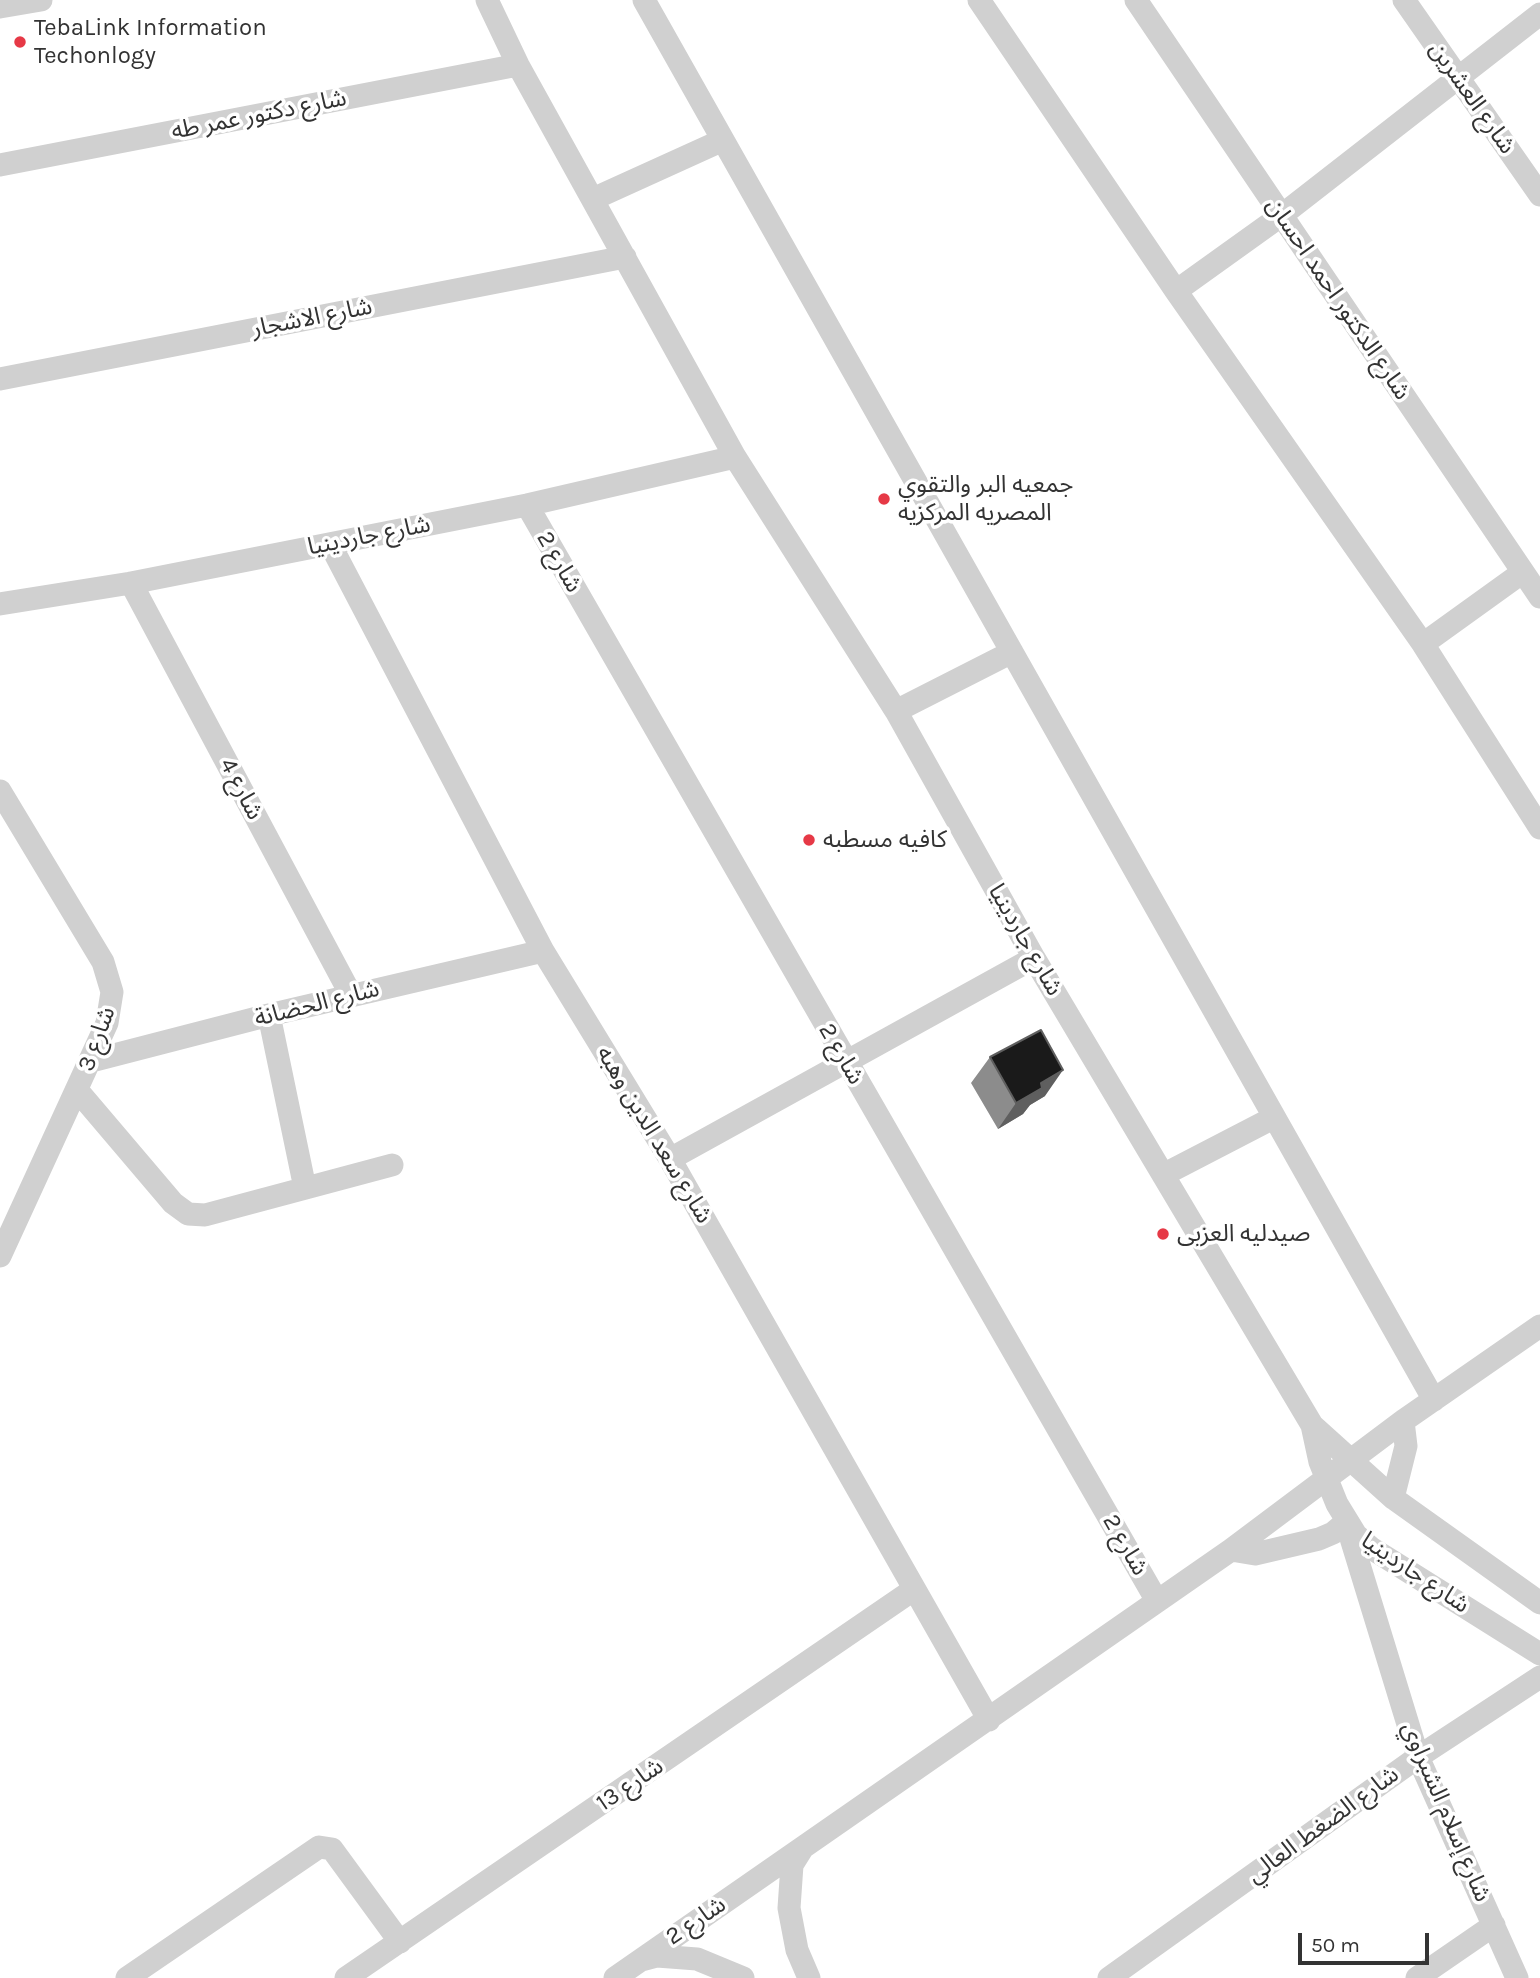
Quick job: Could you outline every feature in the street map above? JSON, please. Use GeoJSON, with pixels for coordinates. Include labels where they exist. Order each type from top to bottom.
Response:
{"type":"FeatureCollection","features":[{"type":"Feature","properties":{"kind":"street"},"geometry":{"type":"LineString","coordinates":[[0,7],[41,0]]}},
{"type":"Feature","properties":{"kind":"street","name":"شارع جاردينيا"},"geometry":{"type":"LineString","coordinates":[[487,0],[518,65],[736,457],[896,711],[1034,958],[1312,1425],[1393,1498],[1540,1603]]}},
{"type":"Feature","properties":{"kind":"street"},"geometry":{"type":"LineString","coordinates":[[644,0],[1434,1400]]}},
{"type":"Feature","properties":{"kind":"street","name":"شارع الدكتور احمد احسان"},"geometry":{"type":"LineString","coordinates":[[1136,0],[1540,597]]}},
{"type":"Feature","properties":{"kind":"street","name":"شارع العشرين"},"geometry":{"type":"LineString","coordinates":[[1404,0],[1540,195]]}},
{"type":"Feature","properties":{"kind":"street"},"geometry":{"type":"LineString","coordinates":[[981,5],[1423,644],[1540,828]]}},
{"type":"Feature","properties":{"kind":"street"},"geometry":{"type":"LineString","coordinates":[[1177,292],[1460,79],[1540,14]]}},
{"type":"Feature","properties":{"kind":"street","name":"شارع دكتور عمر طه"},"geometry":{"type":"LineString","coordinates":[[0,165],[518,65]]}},
{"type":"Feature","properties":{"kind":"street"},"geometry":{"type":"LineString","coordinates":[[593,199],[723,139]]}},
{"type":"Feature","properties":{"kind":"street","name":"شارع الاشجار"},"geometry":{"type":"LineString","coordinates":[[0,379],[625,257]]}},
{"type":"Feature","properties":{"kind":"street","name":"شارع جاردينيا"},"geometry":{"type":"LineString","coordinates":[[0,604],[131,583],[527,505],[736,457]]}},
{"type":"Feature","properties":{"kind":"street","name":"شارع 2"},"geometry":{"type":"LineString","coordinates":[[527,505],[1157,1601]]}},
{"type":"Feature","properties":{"kind":"street","name":"شارع سعد الدين وهبه"},"geometry":{"type":"LineString","coordinates":[[330,544],[543,951],[670,1159],[989,1720]]}},
{"type":"Feature","properties":{"kind":"street"},"geometry":{"type":"LineString","coordinates":[[1423,644],[1523,572]]}},
{"type":"Feature","properties":{"kind":"street","name":"شارع 4"},"geometry":{"type":"LineString","coordinates":[[131,583],[351,995]]}},
{"type":"Feature","properties":{"kind":"street"},"geometry":{"type":"LineString","coordinates":[[896,711],[1012,652]]}},
{"type":"Feature","properties":{"kind":"street","name":"شارع 3"},"geometry":{"type":"LineString","coordinates":[[0,791],[109,977],[112,1008],[91,1061],[0,1256]]}},
{"type":"Feature","properties":{"kind":"street","name":"شارع الحضانة"},"geometry":{"type":"LineString","coordinates":[[91,1061],[351,995],[543,951]]}},
{"type":"Feature","properties":{"kind":"street"},"geometry":{"type":"LineString","coordinates":[[670,1159],[1034,958]]}},
{"type":"Feature","properties":{"kind":"street"},"geometry":{"type":"LineString","coordinates":[[269,1015],[305,1188]]}},
{"type":"Feature","properties":{"kind":"street"},"geometry":{"type":"LineString","coordinates":[[77,1090],[173,1203],[188,1214],[205,1215],[391,1165]]}},
{"type":"Feature","properties":{"kind":"street"},"geometry":{"type":"LineString","coordinates":[[1163,1175],[1273,1118]]}},
{"type":"Feature","properties":{"kind":"street","name":"شارع 2"},"geometry":{"type":"LineString","coordinates":[[615,1978],[1231,1550],[1403,1422],[1540,1326]]}},
{"type":"Feature","properties":{"kind":"street"},"geometry":{"type":"LineString","coordinates":[[1393,1498],[1406,1446],[1403,1422]]}},
{"type":"Feature","properties":{"kind":"street","name":"شارع جاردينيا"},"geometry":{"type":"LineString","coordinates":[[1312,1425],[1316,1450],[1346,1522],[1371,1548],[1540,1654]]}},
{"type":"Feature","properties":{"kind":"street"},"geometry":{"type":"LineString","coordinates":[[1231,1550],[1255,1554],[1319,1539],[1333,1533],[1346,1522]]}},
{"type":"Feature","properties":{"kind":"street","name":"شارع إسلام الشبراوي"},"geometry":{"type":"LineString","coordinates":[[1346,1522],[1418,1756],[1517,1978]]}},
{"type":"Feature","properties":{"kind":"street","name":"شارع 13"},"geometry":{"type":"LineString","coordinates":[[346,1978],[913,1590]]}},
{"type":"Feature","properties":{"kind":"street","name":"شارع الضغط العالي"},"geometry":{"type":"LineString","coordinates":[[1109,1978],[1418,1756],[1538,1683]]}},
{"type":"Feature","properties":{"kind":"street"},"geometry":{"type":"LineString","coordinates":[[127,1978],[319,1847],[332,1849],[400,1942]]}},
{"type":"Feature","properties":{"kind":"street"},"geometry":{"type":"LineString","coordinates":[[802,1849],[792,1865],[789,1908],[797,1951],[809,1978]]}},
{"type":"Feature","properties":{"kind":"street"},"geometry":{"type":"LineString","coordinates":[[1417,1978],[1494,1925]]}},
{"type":"Feature","properties":{"kind":"street"},"geometry":{"type":"LineString","coordinates":[[638,1961],[657,1956],[697,1959],[743,1978]]}},
{"type":"Feature","properties":{"kind":"building"},"geometry":{"type":"Polygon","coordinates":[[[1041,1030],[1063,1070],[1041,1083],[1042,1088],[1016,1103],[990,1057],[1041,1030]]]}},
{"type":"Feature","properties":{"kind":"place","name":"TebaLink Information Techonlogy"},"geometry":{"type":"Point","coordinates":[20,42]}},
{"type":"Feature","properties":{"kind":"place","name":"جمعيه البر والتقوي المصريه المركزيه"},"geometry":{"type":"Point","coordinates":[884,499]}},
{"type":"Feature","properties":{"kind":"place","name":"كافيه مسطبه"},"geometry":{"type":"Point","coordinates":[809,840]}},
{"type":"Feature","properties":{"kind":"place","name":"صيدليه العزبى"},"geometry":{"type":"Point","coordinates":[1163,1234]}}]}
